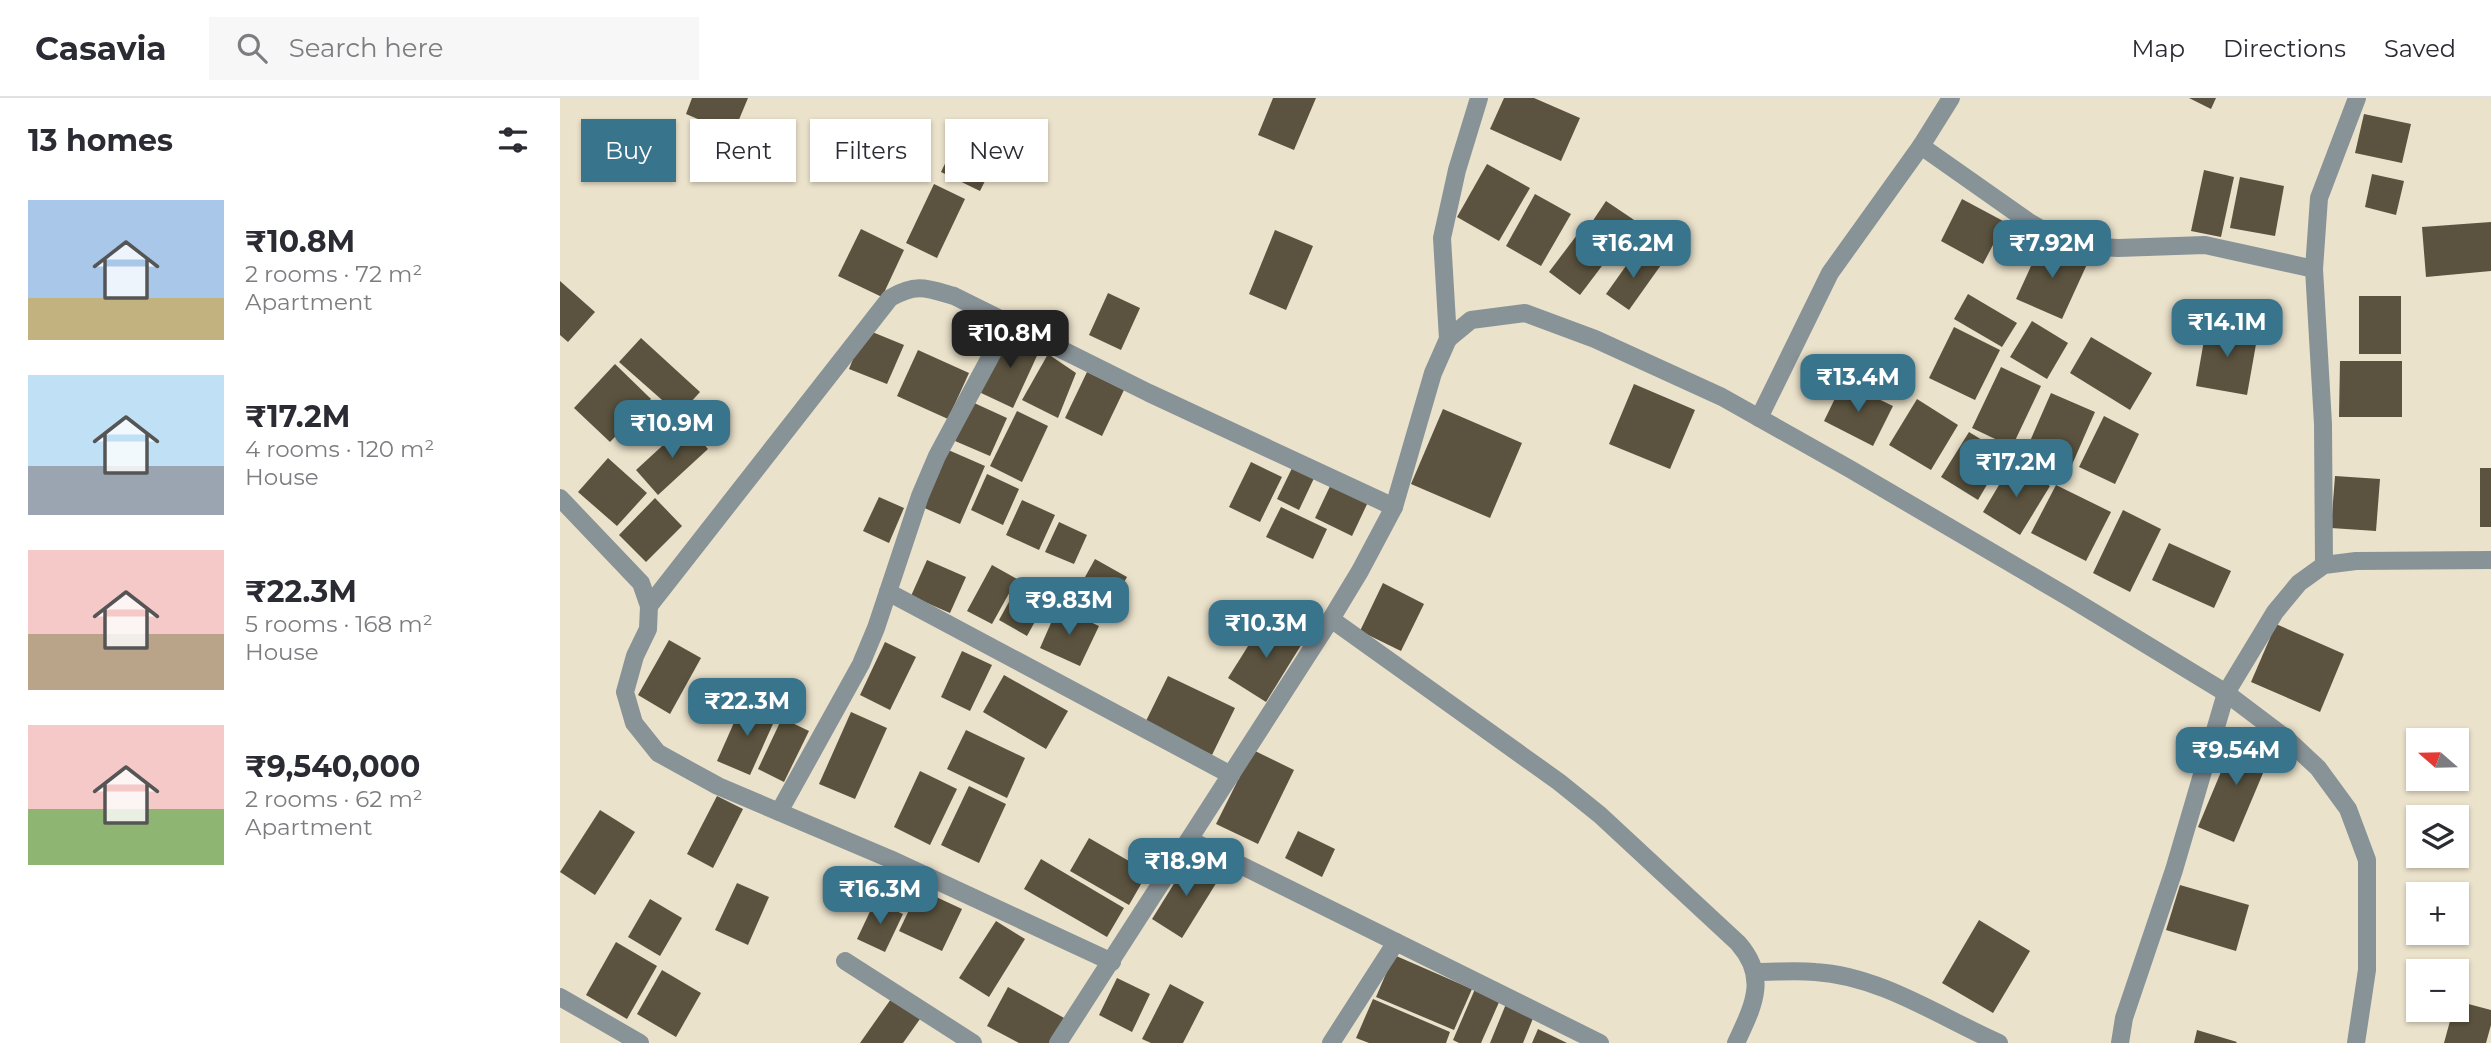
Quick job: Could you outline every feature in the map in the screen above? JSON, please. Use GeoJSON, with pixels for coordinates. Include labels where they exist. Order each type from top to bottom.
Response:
{"type":"FeatureCollection","features":[{"type":"Feature","properties":{"kind":"street"},"geometry":{"type":"LineString","coordinates":[[1448,339],[1442,239],[1457,170],[1479,98]]}},
{"type":"Feature","properties":{"kind":"street"},"geometry":{"type":"LineString","coordinates":[[1759,418],[1830,273],[1922,146],[1951,98]]}},
{"type":"Feature","properties":{"kind":"street"},"geometry":{"type":"LineString","coordinates":[[2324,565],[2323,424],[2314,269],[2319,198],[2357,98]]}},
{"type":"Feature","properties":{"kind":"street"},"geometry":{"type":"LineString","coordinates":[[1922,146],[2029,222],[2058,239],[2082,246],[2118,248],[2205,245],[2314,269]]}},
{"type":"Feature","properties":{"kind":"street"},"geometry":{"type":"LineString","coordinates":[[649,606],[890,298],[908,288],[928,289],[954,296],[1149,393],[1394,507]]}},
{"type":"Feature","properties":{"kind":"street"},"geometry":{"type":"LineString","coordinates":[[1058,1043],[1360,571],[1394,507],[1433,373],[1448,339],[1471,320],[1525,313],[1553,321],[1722,397],[2059,591],[2226,693],[2287,739],[2318,768],[2348,809],[2367,860],[2367,970],[2356,1043]]}},
{"type":"Feature","properties":{"kind":"street"},"geometry":{"type":"LineString","coordinates":[[779,812],[861,664],[876,628],[920,496],[937,456],[1008,324]]}},
{"type":"Feature","properties":{"kind":"street"},"geometry":{"type":"LineString","coordinates":[[560,498],[641,583],[649,606],[648,629],[635,656],[625,691],[634,723],[658,753],[718,786],[890,859],[1112,962]]}},
{"type":"Feature","properties":{"kind":"street"},"geometry":{"type":"LineString","coordinates":[[2120,1043],[2124,1018],[2174,870],[2226,693],[2275,612],[2299,583],[2324,565],[2356,561],[2491,560]]}},
{"type":"Feature","properties":{"kind":"street"},"geometry":{"type":"LineString","coordinates":[[888,592],[1231,775]]}},
{"type":"Feature","properties":{"kind":"street"},"geometry":{"type":"LineString","coordinates":[[1331,619],[1493,733],[1600,815],[1738,943],[1751,957],[1756,972],[1749,1014],[1736,1043]]}},
{"type":"Feature","properties":{"kind":"street"},"geometry":{"type":"LineString","coordinates":[[1190,840],[1600,1043]]}},
{"type":"Feature","properties":{"kind":"street"},"geometry":{"type":"LineString","coordinates":[[1332,1043],[1396,942]]}},
{"type":"Feature","properties":{"kind":"street"},"geometry":{"type":"LineString","coordinates":[[845,961],[973,1043]]}},
{"type":"Feature","properties":{"kind":"street"},"geometry":{"type":"LineString","coordinates":[[1756,972],[1816,972],[1872,984],[1895,993],[1978,1039],[1999,1043]]}},
{"type":"Feature","properties":{"kind":"street"},"geometry":{"type":"LineString","coordinates":[[560,997],[640,1043]]}},
{"type":"Feature","properties":{"kind":"building"},"geometry":{"type":"Polygon","coordinates":[[[692,98],[748,98],[739,119],[698,119],[686,114],[692,98]]]}},
{"type":"Feature","properties":{"kind":"building"},"geometry":{"type":"Polygon","coordinates":[[[1273,98],[1316,98],[1294,150],[1258,135],[1273,98]]]}},
{"type":"Feature","properties":{"kind":"building"},"geometry":{"type":"Polygon","coordinates":[[[1504,98],[1534,98],[1580,118],[1561,161],[1490,129],[1504,98]]]}},
{"type":"Feature","properties":{"kind":"building"},"geometry":{"type":"Polygon","coordinates":[[[2189,98],[2216,98],[2211,109],[2189,98]]]}},
{"type":"Feature","properties":{"kind":"building"},"geometry":{"type":"Polygon","coordinates":[[[2364,114],[2411,124],[2402,163],[2355,153],[2364,114]]]}},
{"type":"Feature","properties":{"kind":"building"},"geometry":{"type":"Polygon","coordinates":[[[1487,164],[1530,188],[1499,241],[1457,217],[1487,164]]]}},
{"type":"Feature","properties":{"kind":"building"},"geometry":{"type":"Polygon","coordinates":[[[2204,170],[2234,177],[2221,237],[2191,231],[2204,170]]]}},
{"type":"Feature","properties":{"kind":"building"},"geometry":{"type":"Polygon","coordinates":[[[2372,174],[2404,181],[2396,215],[2365,207],[2372,174]]]}},
{"type":"Feature","properties":{"kind":"building"},"geometry":{"type":"Polygon","coordinates":[[[2240,177],[2284,186],[2275,236],[2230,228],[2240,177]]]}},
{"type":"Feature","properties":{"kind":"building"},"geometry":{"type":"Polygon","coordinates":[[[962,182],[984,182],[980,191],[962,182]]]}},
{"type":"Feature","properties":{"kind":"building"},"geometry":{"type":"Polygon","coordinates":[[[934,184],[965,199],[937,258],[906,243],[934,184]]]}},
{"type":"Feature","properties":{"kind":"building"},"geometry":{"type":"Polygon","coordinates":[[[1535,194],[1571,214],[1541,266],[1506,246],[1535,194]]]}},
{"type":"Feature","properties":{"kind":"building"},"geometry":{"type":"Polygon","coordinates":[[[1962,199],[2005,222],[1983,264],[1941,241],[1962,199]]]}},
{"type":"Feature","properties":{"kind":"building"},"geometry":{"type":"Polygon","coordinates":[[[1606,201],[1643,226],[1625,253],[1588,228],[1606,201]]]}},
{"type":"Feature","properties":{"kind":"building"},"geometry":{"type":"Polygon","coordinates":[[[2491,222],[2491,271],[2426,277],[2422,227],[2491,222]]]}},
{"type":"Feature","properties":{"kind":"building"},"geometry":{"type":"Polygon","coordinates":[[[1583,227],[1614,250],[1580,295],[1549,272],[1583,227]]]}},
{"type":"Feature","properties":{"kind":"building"},"geometry":{"type":"Polygon","coordinates":[[[861,229],[904,250],[882,297],[838,276],[861,229]]]}},
{"type":"Feature","properties":{"kind":"building"},"geometry":{"type":"Polygon","coordinates":[[[1275,230],[1313,246],[1286,310],[1249,294],[1275,230]]]}},
{"type":"Feature","properties":{"kind":"building"},"geometry":{"type":"Polygon","coordinates":[[[2042,242],[2088,262],[2062,319],[2016,299],[2042,242]]]}},
{"type":"Feature","properties":{"kind":"building"},"geometry":{"type":"Polygon","coordinates":[[[1638,249],[1661,265],[1629,310],[1606,294],[1638,249]]]}},
{"type":"Feature","properties":{"kind":"building"},"geometry":{"type":"Polygon","coordinates":[[[560,281],[595,312],[568,342],[560,335],[560,281]]]}},
{"type":"Feature","properties":{"kind":"building"},"geometry":{"type":"Polygon","coordinates":[[[1108,293],[1140,308],[1121,350],[1089,335],[1108,293]]]}},
{"type":"Feature","properties":{"kind":"building"},"geometry":{"type":"Polygon","coordinates":[[[1968,294],[2017,323],[2002,347],[1954,319],[1968,294]]]}},
{"type":"Feature","properties":{"kind":"building"},"geometry":{"type":"Polygon","coordinates":[[[2359,296],[2401,296],[2401,354],[2359,354],[2359,296]]]}},
{"type":"Feature","properties":{"kind":"building"},"geometry":{"type":"Polygon","coordinates":[[[2032,321],[2068,343],[2047,379],[2010,357],[2032,321]]]}},
{"type":"Feature","properties":{"kind":"building"},"geometry":{"type":"Polygon","coordinates":[[[2207,323],[2258,333],[2247,395],[2196,386],[2207,323]]]}},
{"type":"Feature","properties":{"kind":"building"},"geometry":{"type":"Polygon","coordinates":[[[1954,327],[2000,350],[1975,400],[1929,378],[1954,327]]]}},
{"type":"Feature","properties":{"kind":"building"},"geometry":{"type":"Polygon","coordinates":[[[865,329],[904,345],[887,384],[849,369],[865,329]]]}},
{"type":"Feature","properties":{"kind":"building"},"geometry":{"type":"Polygon","coordinates":[[[1007,332],[1041,347],[1013,408],[979,392],[1007,332]]]}},
{"type":"Feature","properties":{"kind":"building"},"geometry":{"type":"Polygon","coordinates":[[[2091,337],[2152,373],[2130,410],[2070,373],[2091,337]]]}},
{"type":"Feature","properties":{"kind":"building"},"geometry":{"type":"Polygon","coordinates":[[[641,338],[700,392],[679,415],[619,362],[641,338]]]}},
{"type":"Feature","properties":{"kind":"building"},"geometry":{"type":"Polygon","coordinates":[[[918,350],[969,373],[948,419],[897,396],[918,350]]]}},
{"type":"Feature","properties":{"kind":"building"},"geometry":{"type":"Polygon","coordinates":[[[1048,354],[1076,373],[1058,418],[1022,400],[1048,354]]]}},
{"type":"Feature","properties":{"kind":"building"},"geometry":{"type":"Polygon","coordinates":[[[2340,361],[2402,361],[2402,417],[2339,417],[2340,361]]]}},
{"type":"Feature","properties":{"kind":"building"},"geometry":{"type":"Polygon","coordinates":[[[615,364],[651,399],[610,442],[574,408],[615,364]]]}},
{"type":"Feature","properties":{"kind":"building"},"geometry":{"type":"Polygon","coordinates":[[[2001,367],[2041,386],[2012,447],[1972,428],[2001,367]]]}},
{"type":"Feature","properties":{"kind":"building"},"geometry":{"type":"Polygon","coordinates":[[[1087,372],[1124,390],[1102,436],[1065,418],[1087,372]]]}},
{"type":"Feature","properties":{"kind":"building"},"geometry":{"type":"Polygon","coordinates":[[[1843,382],[1893,406],[1873,446],[1824,421],[1843,382]]]}},
{"type":"Feature","properties":{"kind":"building"},"geometry":{"type":"Polygon","coordinates":[[[1634,384],[1695,410],[1670,469],[1609,444],[1634,384]]]}},
{"type":"Feature","properties":{"kind":"building"},"geometry":{"type":"Polygon","coordinates":[[[2051,393],[2095,412],[2071,467],[2027,448],[2051,393]]]}},
{"type":"Feature","properties":{"kind":"building"},"geometry":{"type":"Polygon","coordinates":[[[1917,399],[1958,425],[1931,470],[1889,445],[1917,399]]]}},
{"type":"Feature","properties":{"kind":"building"},"geometry":{"type":"Polygon","coordinates":[[[972,402],[1007,418],[990,456],[955,441],[972,402]]]}},
{"type":"Feature","properties":{"kind":"building"},"geometry":{"type":"Polygon","coordinates":[[[1443,409],[1522,443],[1490,518],[1411,484],[1443,409]]]}},
{"type":"Feature","properties":{"kind":"building"},"geometry":{"type":"Polygon","coordinates":[[[1017,411],[1048,426],[1022,482],[990,466],[1017,411]]]}},
{"type":"Feature","properties":{"kind":"building"},"geometry":{"type":"Polygon","coordinates":[[[2104,416],[2139,434],[2115,484],[2079,467],[2104,416]]]}},
{"type":"Feature","properties":{"kind":"building"},"geometry":{"type":"Polygon","coordinates":[[[686,424],[708,449],[658,495],[636,470],[686,424]]]}},
{"type":"Feature","properties":{"kind":"building"},"geometry":{"type":"Polygon","coordinates":[[[1969,432],[2005,454],[1978,500],[1941,477],[1969,432]]]}},
{"type":"Feature","properties":{"kind":"building"},"geometry":{"type":"Polygon","coordinates":[[[946,449],[985,466],[960,524],[920,506],[946,449]]]}},
{"type":"Feature","properties":{"kind":"building"},"geometry":{"type":"Polygon","coordinates":[[[608,458],[647,493],[617,526],[578,492],[608,458]]]}},
{"type":"Feature","properties":{"kind":"building"},"geometry":{"type":"Polygon","coordinates":[[[1251,462],[1282,477],[1260,522],[1229,507],[1251,462]]]}},
{"type":"Feature","properties":{"kind":"building"},"geometry":{"type":"Polygon","coordinates":[[[2012,463],[2050,486],[2020,535],[1983,512],[2012,463]]]}},
{"type":"Feature","properties":{"kind":"building"},"geometry":{"type":"Polygon","coordinates":[[[1294,464],[1316,474],[1299,510],[1277,499],[1294,464]]]}},
{"type":"Feature","properties":{"kind":"building"},"geometry":{"type":"Polygon","coordinates":[[[2480,468],[2491,468],[2491,527],[2480,527],[2480,468]]]}},
{"type":"Feature","properties":{"kind":"building"},"geometry":{"type":"Polygon","coordinates":[[[987,474],[1019,489],[1003,525],[971,510],[987,474]]]}},
{"type":"Feature","properties":{"kind":"building"},"geometry":{"type":"Polygon","coordinates":[[[2335,476],[2380,479],[2376,531],[2331,528],[2335,476]]]}},
{"type":"Feature","properties":{"kind":"building"},"geometry":{"type":"Polygon","coordinates":[[[1332,482],[1369,500],[1352,536],[1315,518],[1332,482]]]}},
{"type":"Feature","properties":{"kind":"building"},"geometry":{"type":"Polygon","coordinates":[[[2056,485],[2111,512],[2086,561],[2031,533],[2056,485]]]}},
{"type":"Feature","properties":{"kind":"building"},"geometry":{"type":"Polygon","coordinates":[[[879,497],[904,508],[889,543],[863,531],[879,497]]]}},
{"type":"Feature","properties":{"kind":"building"},"geometry":{"type":"Polygon","coordinates":[[[655,498],[682,526],[646,562],[619,535],[655,498]]]}},
{"type":"Feature","properties":{"kind":"building"},"geometry":{"type":"Polygon","coordinates":[[[1022,500],[1055,515],[1039,550],[1006,535],[1022,500]]]}},
{"type":"Feature","properties":{"kind":"building"},"geometry":{"type":"Polygon","coordinates":[[[1281,507],[1327,529],[1313,559],[1266,537],[1281,507]]]}},
{"type":"Feature","properties":{"kind":"building"},"geometry":{"type":"Polygon","coordinates":[[[2123,510],[2161,529],[2130,592],[2093,573],[2123,510]]]}},
{"type":"Feature","properties":{"kind":"building"},"geometry":{"type":"Polygon","coordinates":[[[1059,522],[1087,535],[1074,564],[1045,552],[1059,522]]]}},
{"type":"Feature","properties":{"kind":"building"},"geometry":{"type":"Polygon","coordinates":[[[2169,543],[2231,571],[2214,608],[2152,580],[2169,543]]]}},
{"type":"Feature","properties":{"kind":"building"},"geometry":{"type":"Polygon","coordinates":[[[1095,559],[1127,577],[1107,612],[1075,595],[1095,559]]]}},
{"type":"Feature","properties":{"kind":"building"},"geometry":{"type":"Polygon","coordinates":[[[927,560],[966,577],[950,613],[911,596],[927,560]]]}},
{"type":"Feature","properties":{"kind":"building"},"geometry":{"type":"Polygon","coordinates":[[[992,565],[1017,579],[992,624],[967,611],[992,565]]]}},
{"type":"Feature","properties":{"kind":"building"},"geometry":{"type":"Polygon","coordinates":[[[1020,582],[1048,598],[1027,636],[999,620],[1020,582]]]}},
{"type":"Feature","properties":{"kind":"building"},"geometry":{"type":"Polygon","coordinates":[[[1383,583],[1424,604],[1401,651],[1360,631],[1383,583]]]}},
{"type":"Feature","properties":{"kind":"building"},"geometry":{"type":"Polygon","coordinates":[[[1058,607],[1099,626],[1080,666],[1040,648],[1058,607]]]}},
{"type":"Feature","properties":{"kind":"building"},"geometry":{"type":"Polygon","coordinates":[[[1265,619],[1303,642],[1266,702],[1228,678],[1265,619]]]}},
{"type":"Feature","properties":{"kind":"building"},"geometry":{"type":"Polygon","coordinates":[[[2276,624],[2344,654],[2320,712],[2251,682],[2276,624]]]}},
{"type":"Feature","properties":{"kind":"building"},"geometry":{"type":"Polygon","coordinates":[[[669,640],[701,658],[670,714],[638,695],[669,640]]]}},
{"type":"Feature","properties":{"kind":"building"},"geometry":{"type":"Polygon","coordinates":[[[885,642],[916,657],[890,710],[860,695],[885,642]]]}},
{"type":"Feature","properties":{"kind":"building"},"geometry":{"type":"Polygon","coordinates":[[[962,651],[992,665],[970,711],[941,697],[962,651]]]}},
{"type":"Feature","properties":{"kind":"building"},"geometry":{"type":"Polygon","coordinates":[[[1004,675],[1068,711],[1046,749],[983,712],[1004,675]]]}},
{"type":"Feature","properties":{"kind":"building"},"geometry":{"type":"Polygon","coordinates":[[[1168,676],[1235,708],[1212,755],[1145,723],[1168,676]]]}},
{"type":"Feature","properties":{"kind":"building"},"geometry":{"type":"Polygon","coordinates":[[[744,700],[777,715],[750,775],[717,761],[744,700]]]}},
{"type":"Feature","properties":{"kind":"building"},"geometry":{"type":"Polygon","coordinates":[[[851,712],[887,728],[855,799],[819,784],[851,712]]]}},
{"type":"Feature","properties":{"kind":"building"},"geometry":{"type":"Polygon","coordinates":[[[782,718],[809,731],[784,782],[758,769],[782,718]]]}},
{"type":"Feature","properties":{"kind":"building"},"geometry":{"type":"Polygon","coordinates":[[[966,730],[1025,758],[1007,798],[947,769],[966,730]]]}},
{"type":"Feature","properties":{"kind":"building"},"geometry":{"type":"Polygon","coordinates":[[[2238,731],[2274,747],[2234,842],[2198,827],[2238,731]]]}},
{"type":"Feature","properties":{"kind":"building"},"geometry":{"type":"Polygon","coordinates":[[[1253,750],[1294,770],[1258,844],[1216,824],[1253,750]]]}},
{"type":"Feature","properties":{"kind":"building"},"geometry":{"type":"Polygon","coordinates":[[[920,771],[957,789],[930,845],[894,827],[920,771]]]}},
{"type":"Feature","properties":{"kind":"building"},"geometry":{"type":"Polygon","coordinates":[[[969,786],[1006,804],[979,863],[941,845],[969,786]]]}},
{"type":"Feature","properties":{"kind":"building"},"geometry":{"type":"Polygon","coordinates":[[[717,796],[743,809],[713,868],[687,854],[717,796]]]}},
{"type":"Feature","properties":{"kind":"building"},"geometry":{"type":"Polygon","coordinates":[[[600,810],[635,832],[595,895],[560,872],[600,810]]]}},
{"type":"Feature","properties":{"kind":"building"},"geometry":{"type":"Polygon","coordinates":[[[1298,831],[1335,849],[1322,877],[1285,858],[1298,831]]]}},
{"type":"Feature","properties":{"kind":"building"},"geometry":{"type":"Polygon","coordinates":[[[1089,838],[1148,872],[1129,905],[1070,871],[1089,838]]]}},
{"type":"Feature","properties":{"kind":"building"},"geometry":{"type":"Polygon","coordinates":[[[1190,858],[1220,877],[1182,938],[1152,919],[1190,858]]]}},
{"type":"Feature","properties":{"kind":"building"},"geometry":{"type":"Polygon","coordinates":[[[1041,859],[1124,908],[1107,937],[1024,889],[1041,859]]]}},
{"type":"Feature","properties":{"kind":"building"},"geometry":{"type":"Polygon","coordinates":[[[737,883],[769,897],[748,945],[715,930],[737,883]]]}},
{"type":"Feature","properties":{"kind":"building"},"geometry":{"type":"Polygon","coordinates":[[[2180,885],[2249,905],[2236,951],[2166,930],[2180,885]]]}},
{"type":"Feature","properties":{"kind":"building"},"geometry":{"type":"Polygon","coordinates":[[[919,889],[962,909],[942,951],[899,931],[919,889]]]}},
{"type":"Feature","properties":{"kind":"building"},"geometry":{"type":"Polygon","coordinates":[[[650,899],[682,918],[660,956],[628,937],[650,899]]]}},
{"type":"Feature","properties":{"kind":"building"},"geometry":{"type":"Polygon","coordinates":[[[875,901],[903,914],[885,952],[857,939],[875,901]]]}},
{"type":"Feature","properties":{"kind":"building"},"geometry":{"type":"Polygon","coordinates":[[[1979,920],[2030,951],[1993,1013],[1942,983],[1979,920]]]}},
{"type":"Feature","properties":{"kind":"building"},"geometry":{"type":"Polygon","coordinates":[[[996,921],[1025,939],[989,997],[959,978],[996,921]]]}},
{"type":"Feature","properties":{"kind":"building"},"geometry":{"type":"Polygon","coordinates":[[[616,942],[657,966],[627,1019],[586,995],[616,942]]]}},
{"type":"Feature","properties":{"kind":"building"},"geometry":{"type":"Polygon","coordinates":[[[1394,955],[1472,989],[1454,1030],[1376,997],[1394,955]]]}},
{"type":"Feature","properties":{"kind":"building"},"geometry":{"type":"Polygon","coordinates":[[[662,970],[701,993],[676,1037],[637,1014],[662,970]]]}},
{"type":"Feature","properties":{"kind":"building"},"geometry":{"type":"Polygon","coordinates":[[[1117,978],[1150,994],[1132,1032],[1099,1015],[1117,978]]]}},
{"type":"Feature","properties":{"kind":"building"},"geometry":{"type":"Polygon","coordinates":[[[1170,984],[1204,1002],[1183,1043],[1151,1043],[1142,1039],[1170,984]]]}},
{"type":"Feature","properties":{"kind":"building"},"geometry":{"type":"Polygon","coordinates":[[[1008,987],[1066,1019],[1053,1043],[1019,1043],[987,1026],[1008,987]]]}},
{"type":"Feature","properties":{"kind":"building"},"geometry":{"type":"Polygon","coordinates":[[[1475,989],[1500,1000],[1481,1043],[1459,1043],[1453,1040],[1475,989]]]}},
{"type":"Feature","properties":{"kind":"building"},"geometry":{"type":"Polygon","coordinates":[[[891,999],[920,1019],[903,1043],[860,1043],[891,999]]]}},
{"type":"Feature","properties":{"kind":"building"},"geometry":{"type":"Polygon","coordinates":[[[1373,999],[1450,1032],[1446,1043],[1369,1043],[1356,1038],[1373,999]]]}},
{"type":"Feature","properties":{"kind":"building"},"geometry":{"type":"Polygon","coordinates":[[[1506,1004],[1534,1016],[1523,1043],[1490,1043],[1506,1004]]]}},
{"type":"Feature","properties":{"kind":"building"},"geometry":{"type":"Polygon","coordinates":[[[2469,1004],[2491,1010],[2491,1025],[2486,1043],[2444,1043],[2450,1022],[2469,1022],[2469,1004]]]}},
{"type":"Feature","properties":{"kind":"building"},"geometry":{"type":"Polygon","coordinates":[[[1538,1029],[1567,1043],[1532,1043],[1538,1029]]]}},
{"type":"Feature","properties":{"kind":"building"},"geometry":{"type":"Polygon","coordinates":[[[2197,1030],[2237,1042],[2194,1043],[2197,1030]]]}}]}
